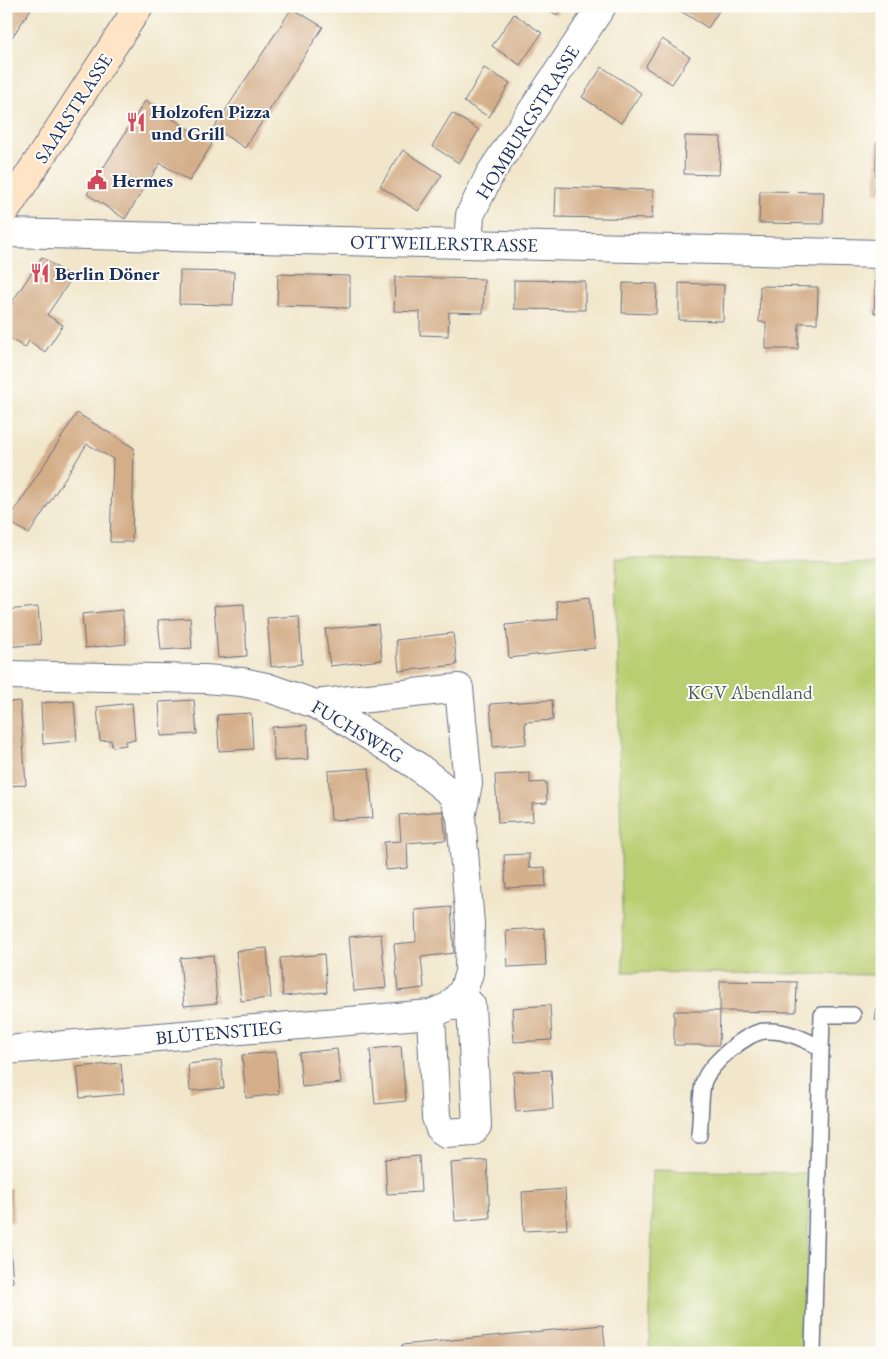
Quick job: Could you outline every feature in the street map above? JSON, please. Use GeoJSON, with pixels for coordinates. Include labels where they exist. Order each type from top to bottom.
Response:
{"type":"FeatureCollection","features":[{"type":"Feature","properties":{"kind":"street","name":"SAARSTRASSE"},"geometry":{"type":"LineString","coordinates":[[6,210],[139,6]]}},
{"type":"Feature","properties":{"kind":"street","name":"HOMBURGSTRASSE"},"geometry":{"type":"LineString","coordinates":[[468,244],[470,214],[490,174],[602,6]]}},
{"type":"Feature","properties":{"kind":"street","name":"OTTWEILERSTRASSE"},"geometry":{"type":"LineString","coordinates":[[6,233],[882,254]]}},
{"type":"Feature","properties":{"kind":"street","name":"FUCHSWEG"},"geometry":{"type":"LineString","coordinates":[[6,675],[206,679],[266,686],[315,704],[424,772],[452,794],[461,817],[470,924],[469,973],[463,991],[441,1010]]}},
{"type":"Feature","properties":{"kind":"street"},"geometry":{"type":"LineString","coordinates":[[315,704],[459,688],[468,784],[461,817]]}},
{"type":"Feature","properties":{"kind":"street","name":"BLÜTENSTIEG"},"geometry":{"type":"LineString","coordinates":[[6,1050],[441,1010]]}},
{"type":"Feature","properties":{"kind":"lane"},"geometry":{"type":"LineString","coordinates":[[813,1353],[822,1014],[853,1015]]}},
{"type":"Feature","properties":{"kind":"lane"},"geometry":{"type":"LineString","coordinates":[[699,1135],[704,1082],[720,1059],[738,1042],[765,1030],[792,1034],[821,1048]]}},
{"type":"Feature","properties":{"kind":"green space","name":"KGV Abendland"},"geometry":{"type":"Polygon","coordinates":[[[616,558],[882,564],[882,975],[623,972],[616,558]]]}},
{"type":"Feature","properties":{"kind":"green space"},"geometry":{"type":"Polygon","coordinates":[[[653,1170],[809,1173],[806,1353],[649,1353],[653,1170]]]}},
{"type":"Feature","properties":{"kind":"building"},"geometry":{"type":"Polygon","coordinates":[[[6,6],[33,6],[6,46],[6,6]]]}},
{"type":"Feature","properties":{"kind":"building"},"geometry":{"type":"Polygon","coordinates":[[[542,6],[562,6],[557,15],[542,6]]]}},
{"type":"Feature","properties":{"kind":"building"},"geometry":{"type":"Polygon","coordinates":[[[682,6],[722,6],[708,28],[679,10],[682,6]]]}},
{"type":"Feature","properties":{"kind":"building"},"geometry":{"type":"Polygon","coordinates":[[[292,8],[323,27],[245,148],[214,128],[292,8]]]}},
{"type":"Feature","properties":{"kind":"building"},"geometry":{"type":"Polygon","coordinates":[[[514,14],[542,33],[520,65],[492,46],[514,14]]]}},
{"type":"Feature","properties":{"kind":"building"},"geometry":{"type":"Polygon","coordinates":[[[662,39],[690,57],[672,84],[645,67],[662,39]]]}},
{"type":"Feature","properties":{"kind":"building"},"geometry":{"type":"Polygon","coordinates":[[[602,67],[641,93],[621,123],[582,97],[602,67]]]}},
{"type":"Feature","properties":{"kind":"building"},"geometry":{"type":"Polygon","coordinates":[[[484,68],[510,83],[489,117],[464,102],[484,68]]]}},
{"type":"Feature","properties":{"kind":"building"},"geometry":{"type":"Polygon","coordinates":[[[145,101],[212,144],[189,181],[160,163],[125,219],[87,194],[145,101]]]}},
{"type":"Feature","properties":{"kind":"building"},"geometry":{"type":"Polygon","coordinates":[[[452,113],[479,130],[459,163],[432,146],[452,113]]]}},
{"type":"Feature","properties":{"kind":"building"},"geometry":{"type":"Polygon","coordinates":[[[685,136],[721,137],[719,175],[684,174],[685,136]]]}},
{"type":"Feature","properties":{"kind":"building"},"geometry":{"type":"Polygon","coordinates":[[[877,142],[882,142],[882,193],[875,193],[877,142]]]}},
{"type":"Feature","properties":{"kind":"building"},"geometry":{"type":"Polygon","coordinates":[[[403,150],[442,175],[418,211],[380,186],[403,150]]]}},
{"type":"Feature","properties":{"kind":"building"},"geometry":{"type":"Polygon","coordinates":[[[556,187],[653,190],[652,219],[555,217],[556,187]]]}},
{"type":"Feature","properties":{"kind":"building"},"geometry":{"type":"Polygon","coordinates":[[[760,191],[824,192],[823,224],[759,223],[760,191]]]}},
{"type":"Feature","properties":{"kind":"building"},"geometry":{"type":"Polygon","coordinates":[[[42,257],[72,278],[47,315],[63,325],[45,352],[29,341],[25,348],[6,336],[6,311],[42,257]]]}},
{"type":"Feature","properties":{"kind":"building"},"geometry":{"type":"Polygon","coordinates":[[[180,271],[234,272],[233,305],[179,304],[180,271]]]}},
{"type":"Feature","properties":{"kind":"building"},"geometry":{"type":"Polygon","coordinates":[[[876,271],[882,271],[882,313],[874,313],[876,271]]]}},
{"type":"Feature","properties":{"kind":"building"},"geometry":{"type":"Polygon","coordinates":[[[278,274],[350,276],[350,308],[277,306],[278,274]]]}},
{"type":"Feature","properties":{"kind":"building"},"geometry":{"type":"Polygon","coordinates":[[[395,277],[484,279],[483,313],[449,312],[448,336],[420,335],[420,312],[394,311],[395,277]]]}},
{"type":"Feature","properties":{"kind":"building"},"geometry":{"type":"Polygon","coordinates":[[[514,280],[585,281],[585,310],[514,309],[514,280]]]}},
{"type":"Feature","properties":{"kind":"building"},"geometry":{"type":"Polygon","coordinates":[[[623,283],[657,284],[656,314],[622,313],[623,283]]]}},
{"type":"Feature","properties":{"kind":"building"},"geometry":{"type":"Polygon","coordinates":[[[679,283],[724,285],[723,321],[679,320],[679,283]]]}},
{"type":"Feature","properties":{"kind":"building"},"geometry":{"type":"Polygon","coordinates":[[[760,286],[818,287],[817,323],[799,323],[798,349],[766,349],[766,322],[759,322],[760,286]]]}},
{"type":"Feature","properties":{"kind":"building"},"geometry":{"type":"Polygon","coordinates":[[[77,413],[134,448],[132,542],[110,542],[113,459],[87,444],[29,534],[8,521],[77,413]]]}},
{"type":"Feature","properties":{"kind":"building"},"geometry":{"type":"Polygon","coordinates":[[[590,597],[595,648],[509,658],[506,625],[558,619],[556,601],[590,597]]]}},
{"type":"Feature","properties":{"kind":"building"},"geometry":{"type":"Polygon","coordinates":[[[244,604],[247,656],[218,658],[214,606],[244,604]]]}},
{"type":"Feature","properties":{"kind":"building"},"geometry":{"type":"Polygon","coordinates":[[[38,607],[41,644],[6,647],[6,610],[38,607]]]}},
{"type":"Feature","properties":{"kind":"building"},"geometry":{"type":"Polygon","coordinates":[[[122,610],[126,644],[85,648],[82,614],[122,610]]]}},
{"type":"Feature","properties":{"kind":"building"},"geometry":{"type":"Polygon","coordinates":[[[299,616],[302,664],[271,667],[267,618],[299,616]]]}},
{"type":"Feature","properties":{"kind":"building"},"geometry":{"type":"Polygon","coordinates":[[[190,618],[192,648],[161,650],[158,620],[190,618]]]}},
{"type":"Feature","properties":{"kind":"building"},"geometry":{"type":"Polygon","coordinates":[[[378,624],[382,660],[330,666],[325,629],[378,624]]]}},
{"type":"Feature","properties":{"kind":"building"},"geometry":{"type":"Polygon","coordinates":[[[453,633],[457,665],[399,671],[396,640],[453,633]]]}},
{"type":"Feature","properties":{"kind":"building"},"geometry":{"type":"Polygon","coordinates":[[[194,700],[197,734],[161,736],[159,702],[194,700]]]}},
{"type":"Feature","properties":{"kind":"building"},"geometry":{"type":"Polygon","coordinates":[[[552,700],[553,720],[525,722],[526,744],[493,747],[490,704],[552,700]]]}},
{"type":"Feature","properties":{"kind":"building"},"geometry":{"type":"Polygon","coordinates":[[[20,701],[26,785],[6,786],[6,702],[20,701]]]}},
{"type":"Feature","properties":{"kind":"building"},"geometry":{"type":"Polygon","coordinates":[[[74,701],[77,741],[43,744],[41,703],[74,701]]]}},
{"type":"Feature","properties":{"kind":"building"},"geometry":{"type":"Polygon","coordinates":[[[132,703],[135,740],[125,741],[126,745],[112,747],[111,740],[100,741],[97,707],[132,703]]]}},
{"type":"Feature","properties":{"kind":"building"},"geometry":{"type":"Polygon","coordinates":[[[251,713],[253,749],[219,751],[217,715],[251,713]]]}},
{"type":"Feature","properties":{"kind":"building"},"geometry":{"type":"Polygon","coordinates":[[[307,725],[309,759],[274,761],[272,727],[307,725]]]}},
{"type":"Feature","properties":{"kind":"building"},"geometry":{"type":"Polygon","coordinates":[[[369,768],[373,818],[331,820],[328,771],[369,768]]]}},
{"type":"Feature","properties":{"kind":"building"},"geometry":{"type":"Polygon","coordinates":[[[530,773],[530,783],[546,782],[547,803],[532,804],[533,821],[498,823],[495,775],[530,773]]]}},
{"type":"Feature","properties":{"kind":"building"},"geometry":{"type":"Polygon","coordinates":[[[443,811],[446,840],[407,843],[408,868],[386,870],[384,842],[401,841],[399,815],[443,811]]]}},
{"type":"Feature","properties":{"kind":"building"},"geometry":{"type":"Polygon","coordinates":[[[529,854],[529,868],[545,867],[546,886],[506,888],[504,855],[529,854]]]}},
{"type":"Feature","properties":{"kind":"building"},"geometry":{"type":"Polygon","coordinates":[[[451,907],[454,953],[421,957],[424,988],[398,991],[394,944],[416,942],[415,910],[451,907]]]}},
{"type":"Feature","properties":{"kind":"building"},"geometry":{"type":"Polygon","coordinates":[[[544,928],[546,965],[508,967],[506,930],[544,928]]]}},
{"type":"Feature","properties":{"kind":"building"},"geometry":{"type":"Polygon","coordinates":[[[381,934],[386,988],[354,991],[349,937],[381,934]]]}},
{"type":"Feature","properties":{"kind":"building"},"geometry":{"type":"Polygon","coordinates":[[[267,948],[271,998],[241,1001],[236,951],[267,948]]]}},
{"type":"Feature","properties":{"kind":"building"},"geometry":{"type":"Polygon","coordinates":[[[324,954],[327,992],[283,996],[280,958],[324,954]]]}},
{"type":"Feature","properties":{"kind":"building"},"geometry":{"type":"Polygon","coordinates":[[[213,955],[217,1003],[184,1006],[180,958],[213,955]]]}},
{"type":"Feature","properties":{"kind":"building"},"geometry":{"type":"Polygon","coordinates":[[[720,981],[797,982],[796,1012],[720,1011],[720,981]]]}},
{"type":"Feature","properties":{"kind":"building"},"geometry":{"type":"Polygon","coordinates":[[[882,983],[882,1021],[875,1020],[882,983]]]}},
{"type":"Feature","properties":{"kind":"building"},"geometry":{"type":"Polygon","coordinates":[[[550,1005],[552,1040],[514,1042],[512,1008],[550,1005]]]}},
{"type":"Feature","properties":{"kind":"building"},"geometry":{"type":"Polygon","coordinates":[[[674,1011],[720,1011],[719,1045],[674,1045],[674,1011]]]}},
{"type":"Feature","properties":{"kind":"building"},"geometry":{"type":"Polygon","coordinates":[[[401,1046],[406,1101],[375,1104],[370,1049],[401,1046]]]}},
{"type":"Feature","properties":{"kind":"building"},"geometry":{"type":"Polygon","coordinates":[[[337,1049],[341,1083],[302,1087],[299,1053],[337,1049]]]}},
{"type":"Feature","properties":{"kind":"building"},"geometry":{"type":"Polygon","coordinates":[[[276,1052],[279,1094],[246,1098],[242,1055],[276,1052]]]}},
{"type":"Feature","properties":{"kind":"building"},"geometry":{"type":"Polygon","coordinates":[[[221,1060],[224,1088],[190,1091],[188,1064],[221,1060]]]}},
{"type":"Feature","properties":{"kind":"building"},"geometry":{"type":"Polygon","coordinates":[[[121,1063],[124,1094],[80,1098],[77,1067],[121,1063]]]}},
{"type":"Feature","properties":{"kind":"building"},"geometry":{"type":"Polygon","coordinates":[[[551,1070],[553,1109],[516,1112],[513,1072],[551,1070]]]}},
{"type":"Feature","properties":{"kind":"building"},"geometry":{"type":"Polygon","coordinates":[[[419,1156],[421,1192],[387,1194],[385,1159],[419,1156]]]}},
{"type":"Feature","properties":{"kind":"building"},"geometry":{"type":"Polygon","coordinates":[[[487,1160],[490,1218],[455,1221],[451,1163],[487,1160]]]}},
{"type":"Feature","properties":{"kind":"building"},"geometry":{"type":"Polygon","coordinates":[[[6,1188],[11,1188],[14,1222],[6,1223],[6,1188]]]}},
{"type":"Feature","properties":{"kind":"building"},"geometry":{"type":"Polygon","coordinates":[[[565,1189],[567,1229],[524,1231],[522,1192],[565,1189]]]}},
{"type":"Feature","properties":{"kind":"building"},"geometry":{"type":"Polygon","coordinates":[[[10,1245],[13,1282],[6,1283],[6,1246],[10,1245]]]}},
{"type":"Feature","properties":{"kind":"building"},"geometry":{"type":"Polygon","coordinates":[[[603,1325],[606,1353],[402,1353],[402,1345],[603,1325]]]}},
{"type":"Feature","properties":{"kind":"place","name":"Holzofen Pizza und Grill"},"geometry":{"type":"Point","coordinates":[136,122]}},
{"type":"Feature","properties":{"kind":"place","name":"Hermes"},"geometry":{"type":"Point","coordinates":[97,180]}},
{"type":"Feature","properties":{"kind":"place","name":"Berlin Döner"},"geometry":{"type":"Point","coordinates":[40,273]}}]}
